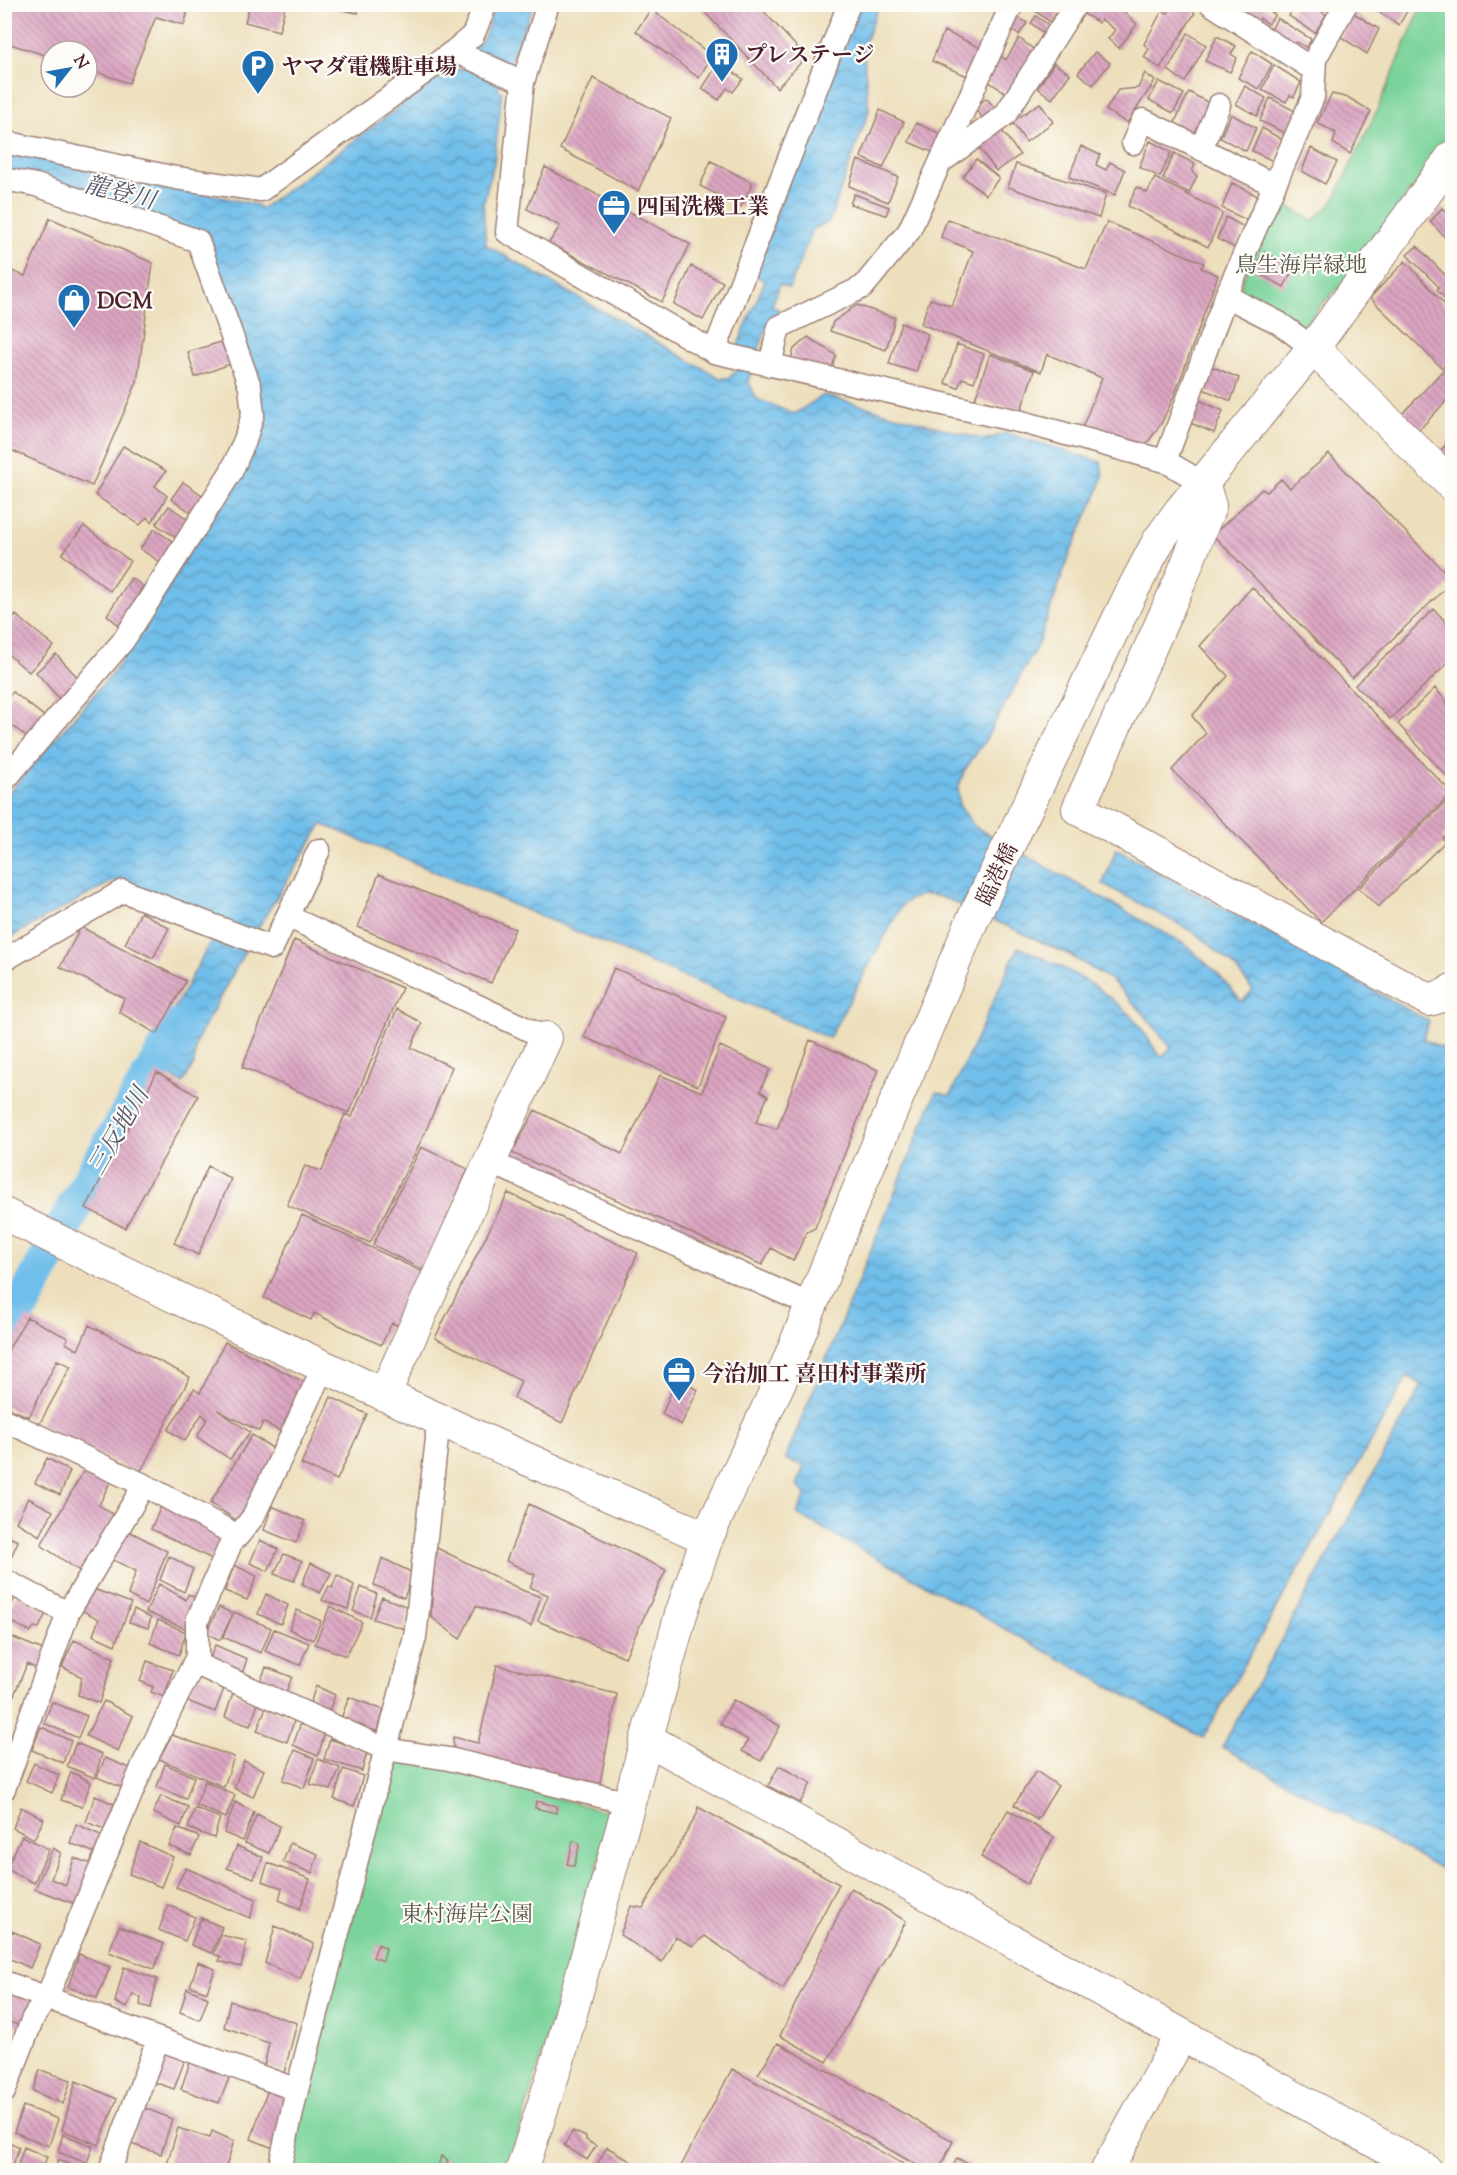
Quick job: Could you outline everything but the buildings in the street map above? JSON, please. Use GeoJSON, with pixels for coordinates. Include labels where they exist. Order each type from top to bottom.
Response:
{"type":"FeatureCollection","features":[{"type":"Feature","properties":{"kind":"street"},"geometry":{"type":"LineString","coordinates":[[4,781],[123,642],[231,472],[253,414],[250,387],[198,241],[36,185],[10,180],[15,144],[176,178],[261,190],[454,51],[473,35],[486,4]]}},
{"type":"Feature","properties":{"kind":"street"},"geometry":{"type":"LineString","coordinates":[[548,4],[523,82],[507,232],[714,352],[1022,422],[1165,461],[1203,483],[1210,506],[1181,579],[1078,809],[1429,1000],[1448,994],[1452,990]]}},
{"type":"Feature","properties":{"kind":"street"},"geometry":{"type":"LineString","coordinates":[[714,352],[849,4]]}},
{"type":"Feature","properties":{"kind":"street"},"geometry":{"type":"LineString","coordinates":[[770,365],[779,327],[863,287],[909,231],[1012,4]]}},
{"type":"Feature","properties":{"kind":"street"},"geometry":{"type":"LineString","coordinates":[[940,163],[1005,116],[1076,4]]}},
{"type":"Feature","properties":{"kind":"street"},"geometry":{"type":"LineString","coordinates":[[1211,4],[1314,70]]}},
{"type":"Feature","properties":{"kind":"street"},"geometry":{"type":"LineString","coordinates":[[1165,461],[1226,296],[1313,97],[1315,59],[1341,6]]}},
{"type":"Feature","properties":{"kind":"street"},"geometry":{"type":"LineString","coordinates":[[454,51],[523,82]]}},
{"type":"Feature","properties":{"kind":"street"},"geometry":{"type":"LineString","coordinates":[[1201,149],[1219,105]]}},
{"type":"Feature","properties":{"kind":"street"},"geometry":{"type":"LineString","coordinates":[[1133,143],[1143,120],[1274,185]]}},
{"type":"Feature","properties":{"kind":"street","name":"臨港橋"},"geometry":{"type":"LineString","coordinates":[[522,2170],[559,2057],[681,1614],[707,1538],[782,1377],[972,921],[1159,540],[1313,348],[1452,157]]}},
{"type":"Feature","properties":{"kind":"street"},"geometry":{"type":"LineString","coordinates":[[1226,296],[1279,323],[1313,348],[1452,485]]}},
{"type":"Feature","properties":{"kind":"street"},"geometry":{"type":"LineString","coordinates":[[4,960],[123,891],[272,948],[289,917],[319,850]]}},
{"type":"Feature","properties":{"kind":"street"},"geometry":{"type":"LineString","coordinates":[[289,917],[546,1038],[384,1395]]}},
{"type":"Feature","properties":{"kind":"street"},"geometry":{"type":"LineString","coordinates":[[490,1162],[811,1305]]}},
{"type":"Feature","properties":{"kind":"street"},"geometry":{"type":"LineString","coordinates":[[4,1214],[323,1368],[707,1538]]}},
{"type":"Feature","properties":{"kind":"street"},"geometry":{"type":"LineString","coordinates":[[4,1420],[144,1485],[238,1536],[253,1517],[323,1368]]}},
{"type":"Feature","properties":{"kind":"street"},"geometry":{"type":"LineString","coordinates":[[279,2170],[297,2090],[415,1637],[437,1438],[437,1420]]}},
{"type":"Feature","properties":{"kind":"street"},"geometry":{"type":"LineString","coordinates":[[4,1789],[68,1613],[144,1485]]}},
{"type":"Feature","properties":{"kind":"street"},"geometry":{"type":"LineString","coordinates":[[4,2092],[33,2018],[47,1997],[144,1763],[197,1657],[197,1621],[235,1534]]}},
{"type":"Feature","properties":{"kind":"street"},"geometry":{"type":"LineString","coordinates":[[4,1580],[68,1613]]}},
{"type":"Feature","properties":{"kind":"street"},"geometry":{"type":"LineString","coordinates":[[194,1664],[386,1749],[449,1759],[629,1803]]}},
{"type":"Feature","properties":{"kind":"street"},"geometry":{"type":"LineString","coordinates":[[647,1739],[1426,2170]]}},
{"type":"Feature","properties":{"kind":"street"},"geometry":{"type":"LineString","coordinates":[[4,1982],[297,2090]]}},
{"type":"Feature","properties":{"kind":"street"},"geometry":{"type":"LineString","coordinates":[[1107,2170],[1181,2035]]}},
{"type":"Feature","properties":{"kind":"street"},"geometry":{"type":"LineString","coordinates":[[110,2170],[158,2039]]}},
{"type":"Feature","properties":{"kind":"green space","name":"鳥生海岸緑地"},"geometry":{"type":"Polygon","coordinates":[[[1422,5],[1452,5],[1452,136],[1396,211],[1357,271],[1324,302],[1300,330],[1241,292],[1242,280],[1279,207],[1287,206],[1313,221],[1333,202],[1378,108],[1422,5]]]}},
{"type":"Feature","properties":{"kind":"green space","name":"東村海岸公園"},"geometry":{"type":"Polygon","coordinates":[[[393,1756],[613,1813],[508,2170],[291,2170],[314,2048],[393,1756]]]}},
{"type":"Feature","properties":{"kind":"water","name":"龍登川"},"geometry":{"type":"Polygon","coordinates":[[[492,5],[534,5],[498,89],[502,92],[494,163],[483,204],[486,245],[720,378],[729,378],[738,369],[739,342],[765,281],[754,275],[853,5],[879,5],[863,47],[869,111],[829,222],[813,229],[789,288],[780,284],[772,306],[780,310],[765,332],[748,381],[757,399],[794,414],[824,395],[985,440],[1006,433],[1101,462],[1103,476],[1071,551],[1038,644],[984,742],[964,771],[958,789],[959,805],[975,827],[1186,945],[1218,974],[1242,1002],[1253,990],[1232,964],[1197,934],[1103,884],[1116,849],[1429,1021],[1423,1039],[1452,1053],[1452,1875],[1222,1747],[1422,1385],[1408,1376],[1203,1738],[797,1514],[806,1494],[797,1486],[804,1466],[785,1459],[936,1092],[950,1096],[1018,947],[1094,986],[1121,1006],[1141,1027],[1161,1057],[1171,1048],[1144,1014],[1111,980],[1068,954],[947,899],[928,895],[918,896],[902,905],[829,1038],[322,824],[256,931],[196,1042],[194,1064],[183,1083],[149,1065],[148,1057],[223,919],[115,880],[5,940],[5,797],[116,669],[250,456],[261,409],[207,236],[5,174],[5,147],[257,205],[261,209],[454,67],[462,70],[471,50],[484,37],[492,5]]]}},
{"type":"Feature","properties":{"kind":"waterway","name":"三反地川"},"geometry":{"type":"LineString","coordinates":[[4,1340],[78,1200],[179,1026]]}},
{"type":"Feature","properties":{"kind":"place","name":"プレステージ"},"geometry":{"type":"Point","coordinates":[722,83]}},
{"type":"Feature","properties":{"kind":"place","name":"ヤマダ電機駐車場"},"geometry":{"type":"Point","coordinates":[258,95]}},
{"type":"Feature","properties":{"kind":"place","name":"四国洗機工業"},"geometry":{"type":"Point","coordinates":[614,235]}},
{"type":"Feature","properties":{"kind":"place","name":"DCM"},"geometry":{"type":"Point","coordinates":[74,329]}},
{"type":"Feature","properties":{"kind":"place","name":"今治加工 喜田村事業所"},"geometry":{"type":"Point","coordinates":[679,1402]}}]}
